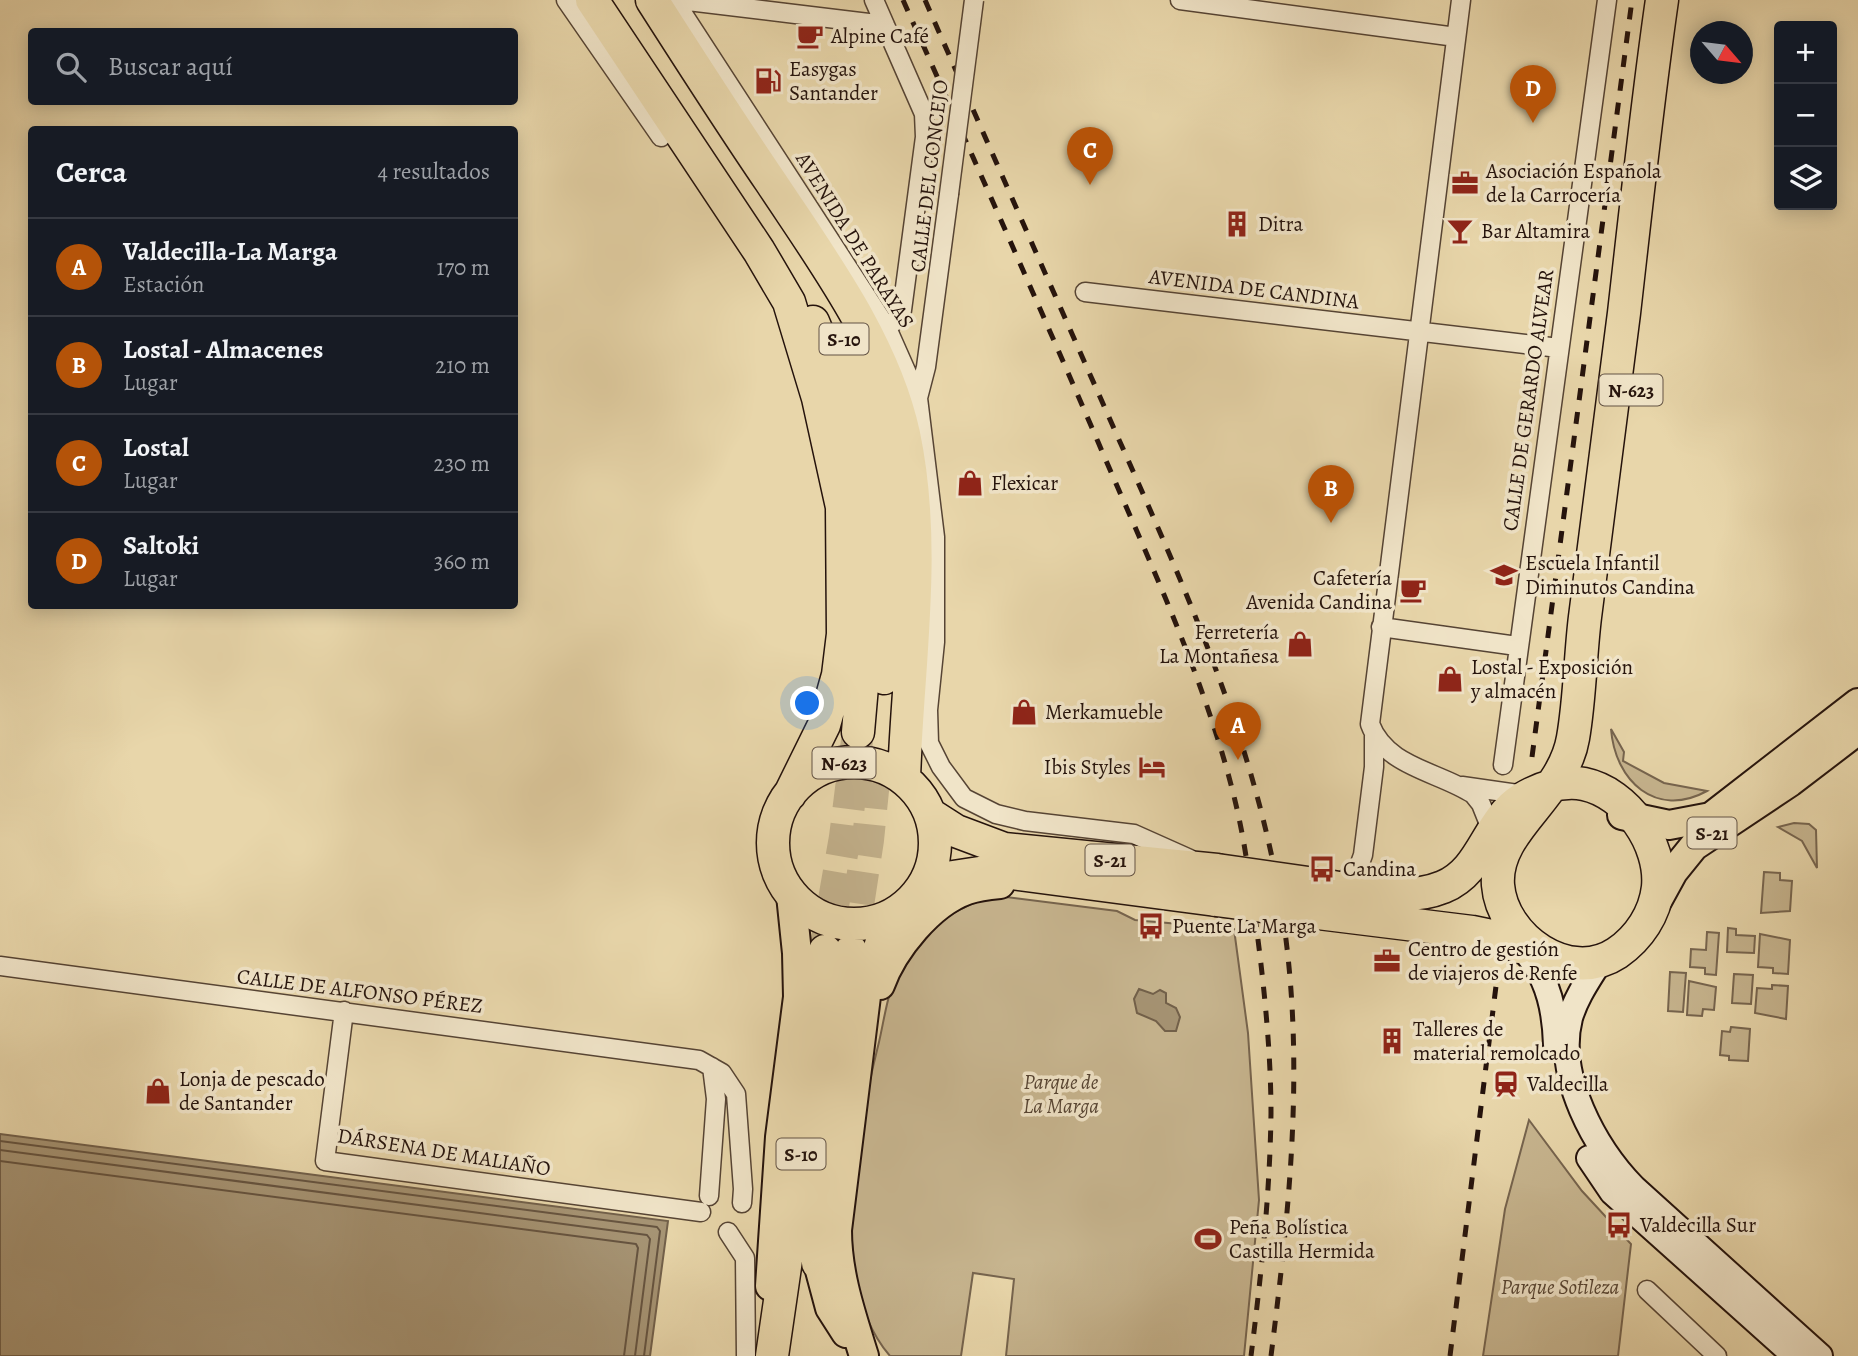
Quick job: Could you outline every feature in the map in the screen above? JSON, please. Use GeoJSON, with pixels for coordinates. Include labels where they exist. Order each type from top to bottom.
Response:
{"type":"FeatureCollection","features":[{"type":"Feature","properties":{"kind":"highway","name":"S-10"},"geometry":{"type":"LineString","coordinates":[[607,0],[778,255],[808,311],[841,386],[864,477],[872,572],[869,731],[892,601],[890,501],[869,401],[830,302],[796,240],[635,0]]}},
{"type":"Feature","properties":{"kind":"highway","name":"N-623"},"geometry":{"type":"LineString","coordinates":[[1541,793],[1562,754],[1584,622],[1662,0]]}},
{"type":"Feature","properties":{"kind":"highway","name":"N-623"},"geometry":{"type":"LineString","coordinates":[[1612,800],[1590,747],[1589,724],[1680,0]]}},
{"type":"Feature","properties":{"kind":"highway"},"geometry":{"type":"LineString","coordinates":[[668,2],[772,183],[816,247],[872,348],[889,387],[904,435],[915,519],[915,605],[904,778]]}},
{"type":"Feature","properties":{"kind":"highway"},"geometry":{"type":"LineString","coordinates":[[585,10],[760,251],[789,302],[818,398],[842,506],[843,634],[838,675],[824,725],[790,794]]}},
{"type":"Feature","properties":{"kind":"highway"},"geometry":{"type":"LineString","coordinates":[[661,137],[759,275],[818,398]]}},
{"type":"Feature","properties":{"kind":"highway"},"geometry":{"type":"LineString","coordinates":[[772,150],[772,183]]}},
{"type":"Feature","properties":{"kind":"highway"},"geometry":{"type":"LineString","coordinates":[[915,519],[928,474]]}},
{"type":"Feature","properties":{"kind":"highway","name":"N-623"},"geometry":{"type":"LineString","coordinates":[[844,763],[881,766],[904,778],[920,794],[931,815],[936,848],[927,881],[910,903],[887,918],[863,924],[838,923],[815,915],[791,895],[775,859],[774,836],[779,814],[790,794],[808,776],[831,765],[844,763]]}},
{"type":"Feature","properties":{"kind":"highway","name":"S-21"},"geometry":{"type":"LineString","coordinates":[[931,815],[956,831],[1004,849],[1216,885],[1335,898],[1417,901],[1438,899],[1477,880],[1490,846],[1541,793],[1585,784],[1612,800],[1648,836],[1657,860],[1660,906],[1642,930],[1606,963],[1582,964],[1520,948],[1488,934],[1335,898]]}},
{"type":"Feature","properties":{"kind":"highway","name":"S-21"},"geometry":{"type":"LineString","coordinates":[[1520,948],[1501,901],[1499,868],[1512,837],[1541,793]]}},
{"type":"Feature","properties":{"kind":"highway","name":"S-21"},"geometry":{"type":"LineString","coordinates":[[1606,963],[1640,913],[1646,894],[1647,875],[1644,857],[1612,800]]}},
{"type":"Feature","properties":{"kind":"highway","name":"S-21"},"geometry":{"type":"LineString","coordinates":[[1490,846],[1489,901],[1520,948]]}},
{"type":"Feature","properties":{"kind":"highway","name":"S-21"},"geometry":{"type":"LineString","coordinates":[[927,881],[986,872],[1036,878],[1216,885]]}},
{"type":"Feature","properties":{"kind":"highway","name":"S-10"},"geometry":{"type":"LineString","coordinates":[[770,1356],[801,1157],[838,951],[816,1216],[818,1263]]}},
{"type":"Feature","properties":{"kind":"main road","name":"S-21"},"geometry":{"type":"LineString","coordinates":[[1612,800],[1669,825],[1704,819],[1718,812],[1858,703]]}},
{"type":"Feature","properties":{"kind":"main road","name":"S-21"},"geometry":{"type":"LineString","coordinates":[[1660,906],[1673,872],[1694,846],[1790,782],[1858,730]]}},
{"type":"Feature","properties":{"kind":"main road"},"geometry":{"type":"LineString","coordinates":[[861,1044],[887,966],[919,924],[966,890],[1036,878]]}},
{"type":"Feature","properties":{"kind":"main road"},"geometry":{"type":"LineString","coordinates":[[770,1356],[780,1136],[798,996],[791,895]]}},
{"type":"Feature","properties":{"kind":"main road"},"geometry":{"type":"LineString","coordinates":[[862,1356],[837,1255],[839,1205],[868,980],[887,918]]}},
{"type":"Feature","properties":{"kind":"main road"},"geometry":{"type":"LineString","coordinates":[[1520,948],[1541,975],[1553,1008],[1562,1102],[1572,1129],[1600,1175],[1612,1192],[1795,1356]]}},
{"type":"Feature","properties":{"kind":"main road"},"geometry":{"type":"LineString","coordinates":[[1606,963],[1570,1019],[1569,1053],[1580,1102],[1591,1133],[1610,1163],[1634,1188],[1820,1356]]}},
{"type":"Feature","properties":{"kind":"main road"},"geometry":{"type":"LineString","coordinates":[[818,1263],[830,1308],[862,1356]]}},
{"type":"Feature","properties":{"kind":"street"},"geometry":{"type":"LineString","coordinates":[[554,0],[585,10]]}},
{"type":"Feature","properties":{"kind":"street"},"geometry":{"type":"LineString","coordinates":[[566,0],[585,10],[661,137]]}},
{"type":"Feature","properties":{"kind":"street"},"geometry":{"type":"LineString","coordinates":[[874,0],[923,114],[925,137],[902,310],[899,317],[887,328]]}},
{"type":"Feature","properties":{"kind":"street","name":"CALLE DEL CONCEJO"},"geometry":{"type":"LineString","coordinates":[[918,398],[927,359],[974,0]]}},
{"type":"Feature","properties":{"kind":"street"},"geometry":{"type":"LineString","coordinates":[[1180,0],[1456,37]]}},
{"type":"Feature","properties":{"kind":"street"},"geometry":{"type":"LineString","coordinates":[[1335,898],[1359,866],[1363,855],[1374,767],[1374,736],[1369,710],[1461,0]]}},
{"type":"Feature","properties":{"kind":"street","name":"CALLE DE GERARDO ALVEAR"},"geometry":{"type":"LineString","coordinates":[[1503,765],[1517,646],[1607,0]]}},
{"type":"Feature","properties":{"kind":"street"},"geometry":{"type":"LineString","coordinates":[[668,2],[688,1],[885,25]]}},
{"type":"Feature","properties":{"kind":"street","name":"AVENIDA DE PARAYAS"},"geometry":{"type":"LineString","coordinates":[[668,2],[772,150],[887,328],[918,398],[935,537],[935,642],[928,710],[929,743],[941,767],[964,798],[981,809],[1026,821],[1134,834],[1216,885]]}},
{"type":"Feature","properties":{"kind":"street","name":"AVENIDA DE CANDINA"},"geometry":{"type":"LineString","coordinates":[[1085,292],[1559,348]]}},
{"type":"Feature","properties":{"kind":"street"},"geometry":{"type":"LineString","coordinates":[[1381,627],[1517,646]]}},
{"type":"Feature","properties":{"kind":"street"},"geometry":{"type":"LineString","coordinates":[[1374,736],[1394,757],[1467,790],[1514,795],[1541,793]]}},
{"type":"Feature","properties":{"kind":"street"},"geometry":{"type":"LineString","coordinates":[[1467,790],[1480,804],[1490,846]]}},
{"type":"Feature","properties":{"kind":"street"},"geometry":{"type":"LineString","coordinates":[[1335,898],[1375,883],[1424,884],[1443,878],[1460,867],[1475,848],[1481,832],[1476,810],[1467,790]]}},
{"type":"Feature","properties":{"kind":"street","name":"CALLE DE ALFONSO PÉREZ"},"geometry":{"type":"LineString","coordinates":[[0,966],[679,1056],[712,1067]]}},
{"type":"Feature","properties":{"kind":"street","name":"DÁRSENA DE MALIAÑO"},"geometry":{"type":"LineString","coordinates":[[344,1011],[325,1161],[705,1204],[716,1099],[712,1067]]}},
{"type":"Feature","properties":{"kind":"street"},"geometry":{"type":"LineString","coordinates":[[712,1067],[731,1083],[736,1094],[742,1203]]}},
{"type":"Feature","properties":{"kind":"street"},"geometry":{"type":"LineString","coordinates":[[728,1232],[745,1258],[746,1356]]}},
{"type":"Feature","properties":{"kind":"street"},"geometry":{"type":"LineString","coordinates":[[1647,1290],[1717,1356]]}},
{"type":"Feature","properties":{"kind":"green space"},"geometry":{"type":"Polygon","coordinates":[[[1611,729],[1624,752],[1623,761],[1664,783],[1707,791],[1688,799],[1671,800],[1655,797],[1641,790],[1621,765],[1614,748],[1611,729]]]}},
{"type":"Feature","properties":{"kind":"green space"},"geometry":{"type":"Polygon","coordinates":[[[1794,823],[1809,824],[1816,830],[1817,868],[1802,841],[1778,827],[1794,823]]]}},
{"type":"Feature","properties":{"kind":"green space"},"geometry":{"type":"Polygon","coordinates":[[[1764,872],[1780,873],[1780,880],[1792,881],[1790,911],[1761,913],[1764,872]]]}},
{"type":"Feature","properties":{"kind":"green space","name":"Parque de La Marga"},"geometry":{"type":"Polygon","coordinates":[[[998,896],[1117,911],[1135,920],[1234,929],[1248,1033],[1259,1200],[1244,1356],[1006,1356],[1014,1279],[973,1273],[961,1356],[890,1356],[870,1325],[858,1288],[852,1247],[852,1204],[862,1118],[890,992],[902,965],[931,930],[969,905],[998,896]]]}},
{"type":"Feature","properties":{"kind":"green space"},"geometry":{"type":"Polygon","coordinates":[[[1728,928],[1736,929],[1736,935],[1755,936],[1754,953],[1727,952],[1728,928]]]}},
{"type":"Feature","properties":{"kind":"green space"},"geometry":{"type":"Polygon","coordinates":[[[1707,932],[1719,933],[1716,975],[1705,974],[1705,968],[1690,967],[1691,949],[1706,950],[1707,932]]]}},
{"type":"Feature","properties":{"kind":"green space"},"geometry":{"type":"Polygon","coordinates":[[[1760,934],[1790,940],[1788,974],[1773,973],[1773,968],[1758,967],[1760,934]]]}},
{"type":"Feature","properties":{"kind":"green space"},"geometry":{"type":"Polygon","coordinates":[[[1670,972],[1686,973],[1683,1012],[1668,1011],[1670,972]]]}},
{"type":"Feature","properties":{"kind":"green space"},"geometry":{"type":"Polygon","coordinates":[[[1734,974],[1753,975],[1751,1004],[1732,1003],[1734,974]]]}},
{"type":"Feature","properties":{"kind":"green space"},"geometry":{"type":"Polygon","coordinates":[[[1689,981],[1716,987],[1714,1010],[1703,1009],[1702,1016],[1687,1015],[1689,981]]]}},
{"type":"Feature","properties":{"kind":"green space"},"geometry":{"type":"Polygon","coordinates":[[[1772,985],[1788,986],[1786,1019],[1755,1013],[1757,988],[1772,989],[1772,985]]]}},
{"type":"Feature","properties":{"kind":"green space"},"geometry":{"type":"Polygon","coordinates":[[[1731,1027],[1750,1029],[1748,1061],[1729,1060],[1729,1056],[1720,1055],[1722,1031],[1730,1032],[1731,1027]]]}},
{"type":"Feature","properties":{"kind":"green space","name":"Parque Sotileza"},"geometry":{"type":"Polygon","coordinates":[[[1529,1120],[1582,1191],[1631,1244],[1618,1356],[1483,1356],[1505,1209],[1529,1120]]]}},
{"type":"Feature","properties":{"kind":"water"},"geometry":{"type":"Polygon","coordinates":[[[1139,989],[1153,994],[1160,990],[1166,993],[1166,1003],[1176,1008],[1180,1017],[1176,1031],[1165,1031],[1156,1021],[1137,1013],[1134,999],[1139,989]]]}},
{"type":"Feature","properties":{"kind":"water"},"geometry":{"type":"Polygon","coordinates":[[[0,1134],[668,1221],[650,1356],[0,1356],[0,1134]]]}},
{"type":"Feature","properties":{"kind":"tunnel"},"geometry":{"type":"LineString","coordinates":[[825,951],[845,837],[858,732]]}},
{"type":"Feature","properties":{"kind":"tunnel"},"geometry":{"type":"LineString","coordinates":[[851,951],[868,840],[877,751]]}},
{"type":"Feature","properties":{"kind":"railway"},"geometry":{"type":"LineString","coordinates":[[903,0],[1170,609],[1207,706],[1236,803],[1259,947],[1271,1113],[1267,1204],[1251,1356]]}},
{"type":"Feature","properties":{"kind":"railway"},"geometry":{"type":"LineString","coordinates":[[925,0],[1171,558],[1221,684],[1262,814],[1277,880],[1287,948],[1294,1050],[1288,1203],[1271,1356]]}},
{"type":"Feature","properties":{"kind":"railway"},"geometry":{"type":"LineString","coordinates":[[1532,757],[1632,0]]}},
{"type":"Feature","properties":{"kind":"railway"},"geometry":{"type":"LineString","coordinates":[[1450,1356],[1496,986]]}},
{"type":"Feature","properties":{"kind":"place","name":"Alpine Café"},"geometry":{"type":"Point","coordinates":[810,36]}},
{"type":"Feature","properties":{"kind":"place","name":"Easygas Santander"},"geometry":{"type":"Point","coordinates":[768,81]}},
{"type":"Feature","properties":{"kind":"place","name":"Saltoki"},"geometry":{"type":"Point","coordinates":[1533,123]}},
{"type":"Feature","properties":{"kind":"place","name":"Asociación Española de la Carrocería"},"geometry":{"type":"Point","coordinates":[1465,183]}},
{"type":"Feature","properties":{"kind":"place","name":"Lostal"},"geometry":{"type":"Point","coordinates":[1090,185]}},
{"type":"Feature","properties":{"kind":"place","name":"Ditra"},"geometry":{"type":"Point","coordinates":[1237,224]}},
{"type":"Feature","properties":{"kind":"place","name":"Bar Altamira"},"geometry":{"type":"Point","coordinates":[1460,231]}},
{"type":"Feature","properties":{"kind":"place","name":"Flexicar"},"geometry":{"type":"Point","coordinates":[970,483]}},
{"type":"Feature","properties":{"kind":"place","name":"Lostal - Almacenes"},"geometry":{"type":"Point","coordinates":[1331,523]}},
{"type":"Feature","properties":{"kind":"place","name":"Escuela Infantil Diminutos Candina"},"geometry":{"type":"Point","coordinates":[1504,575]}},
{"type":"Feature","properties":{"kind":"place","name":"Cafetería Avenida Candina"},"geometry":{"type":"Point","coordinates":[1413,590]}},
{"type":"Feature","properties":{"kind":"place","name":"Ferretería La Montañesa"},"geometry":{"type":"Point","coordinates":[1300,644]}},
{"type":"Feature","properties":{"kind":"place","name":"Lostal - Exposición y almacén"},"geometry":{"type":"Point","coordinates":[1450,679]}},
{"type":"Feature","properties":{"kind":"place","name":"Merkamueble"},"geometry":{"type":"Point","coordinates":[1024,712]}},
{"type":"Feature","properties":{"kind":"place","name":"Valdecilla-La Marga"},"geometry":{"type":"Point","coordinates":[1238,760]}},
{"type":"Feature","properties":{"kind":"place","name":"Ibis Styles"},"geometry":{"type":"Point","coordinates":[1152,767]}},
{"type":"Feature","properties":{"kind":"place","name":"Candina"},"geometry":{"type":"Point","coordinates":[1322,869]}},
{"type":"Feature","properties":{"kind":"place","name":"Puente La Marga"},"geometry":{"type":"Point","coordinates":[1151,926]}},
{"type":"Feature","properties":{"kind":"place","name":"Centro de gestión de viajeros de Renfe"},"geometry":{"type":"Point","coordinates":[1387,961]}},
{"type":"Feature","properties":{"kind":"place","name":"Talleres de material remolcado"},"geometry":{"type":"Point","coordinates":[1392,1041]}},
{"type":"Feature","properties":{"kind":"place","name":"Valdecilla"},"geometry":{"type":"Point","coordinates":[1506,1084]}},
{"type":"Feature","properties":{"kind":"place","name":"Lonja de pescado de Santander"},"geometry":{"type":"Point","coordinates":[158,1091]}},
{"type":"Feature","properties":{"kind":"place","name":"Valdecilla Sur"},"geometry":{"type":"Point","coordinates":[1619,1225]}},
{"type":"Feature","properties":{"kind":"place","name":"Peña Bolística Castilla Hermida"},"geometry":{"type":"Point","coordinates":[1208,1239]}}]}
